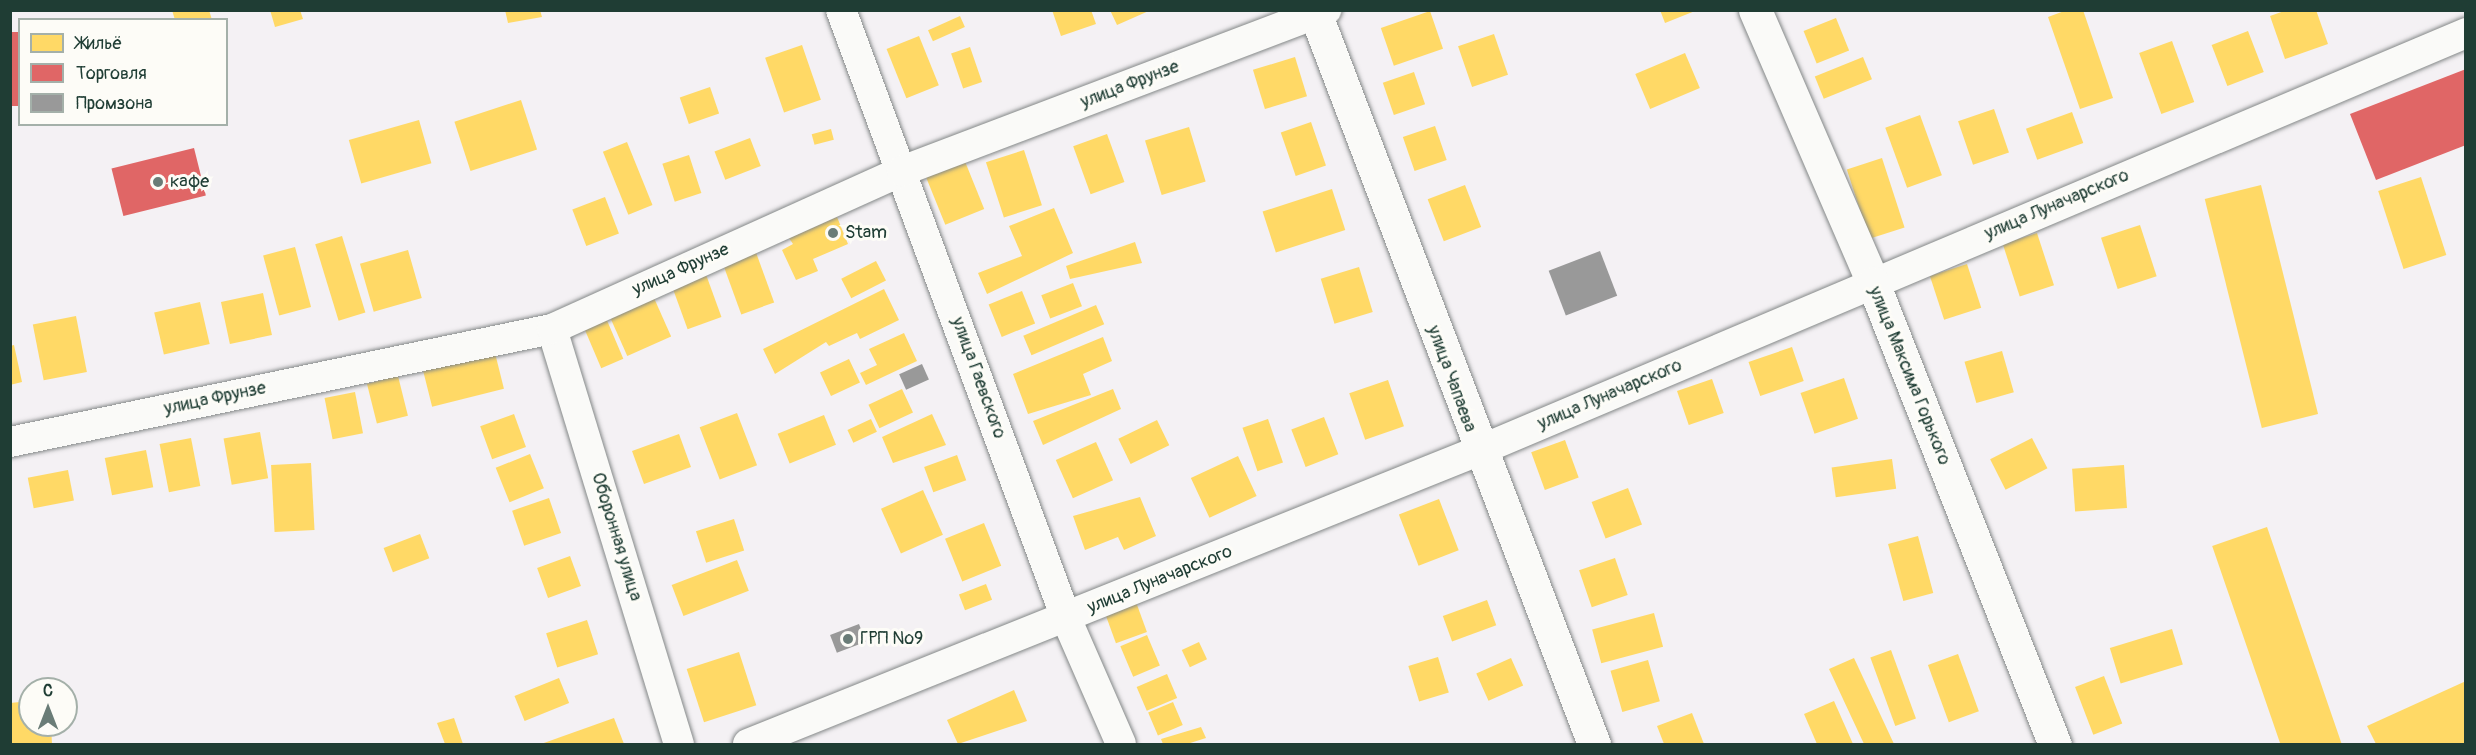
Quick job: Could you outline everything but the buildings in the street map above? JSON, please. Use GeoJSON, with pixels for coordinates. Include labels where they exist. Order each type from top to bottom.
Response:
{"type":"FeatureCollection","features":[{"type":"Feature","properties":{"kind":"street","name":"улица Гаевского"},"geometry":{"type":"LineString","coordinates":[[841,10],[1066,618],[1120,744]]}},
{"type":"Feature","properties":{"kind":"street","name":"улица Максима Горького"},"geometry":{"type":"LineString","coordinates":[[1755,10],[1873,283],[2055,744]]}},
{"type":"Feature","properties":{"kind":"street","name":"улица Фрунзе"},"geometry":{"type":"LineString","coordinates":[[10,442],[552,328],[902,171],[1319,12]]}},
{"type":"Feature","properties":{"kind":"street","name":"улица Чапаева"},"geometry":{"type":"LineString","coordinates":[[1319,12],[1478,452],[1594,744]]}},
{"type":"Feature","properties":{"kind":"street","name":"улица Луначарского"},"geometry":{"type":"LineString","coordinates":[[748,744],[1478,452],[2466,33]]}},
{"type":"Feature","properties":{"kind":"street","name":"Оборонная улица"},"geometry":{"type":"LineString","coordinates":[[552,328],[679,744]]}},
{"type":"Feature","properties":{"kind":"place","name":"кафе"},"geometry":{"type":"Point","coordinates":[158,182]}},
{"type":"Feature","properties":{"kind":"place","name":"Stam"},"geometry":{"type":"Point","coordinates":[833,233]}},
{"type":"Feature","properties":{"kind":"place","name":"ГРП №9"},"geometry":{"type":"Point","coordinates":[848,639]}}]}
